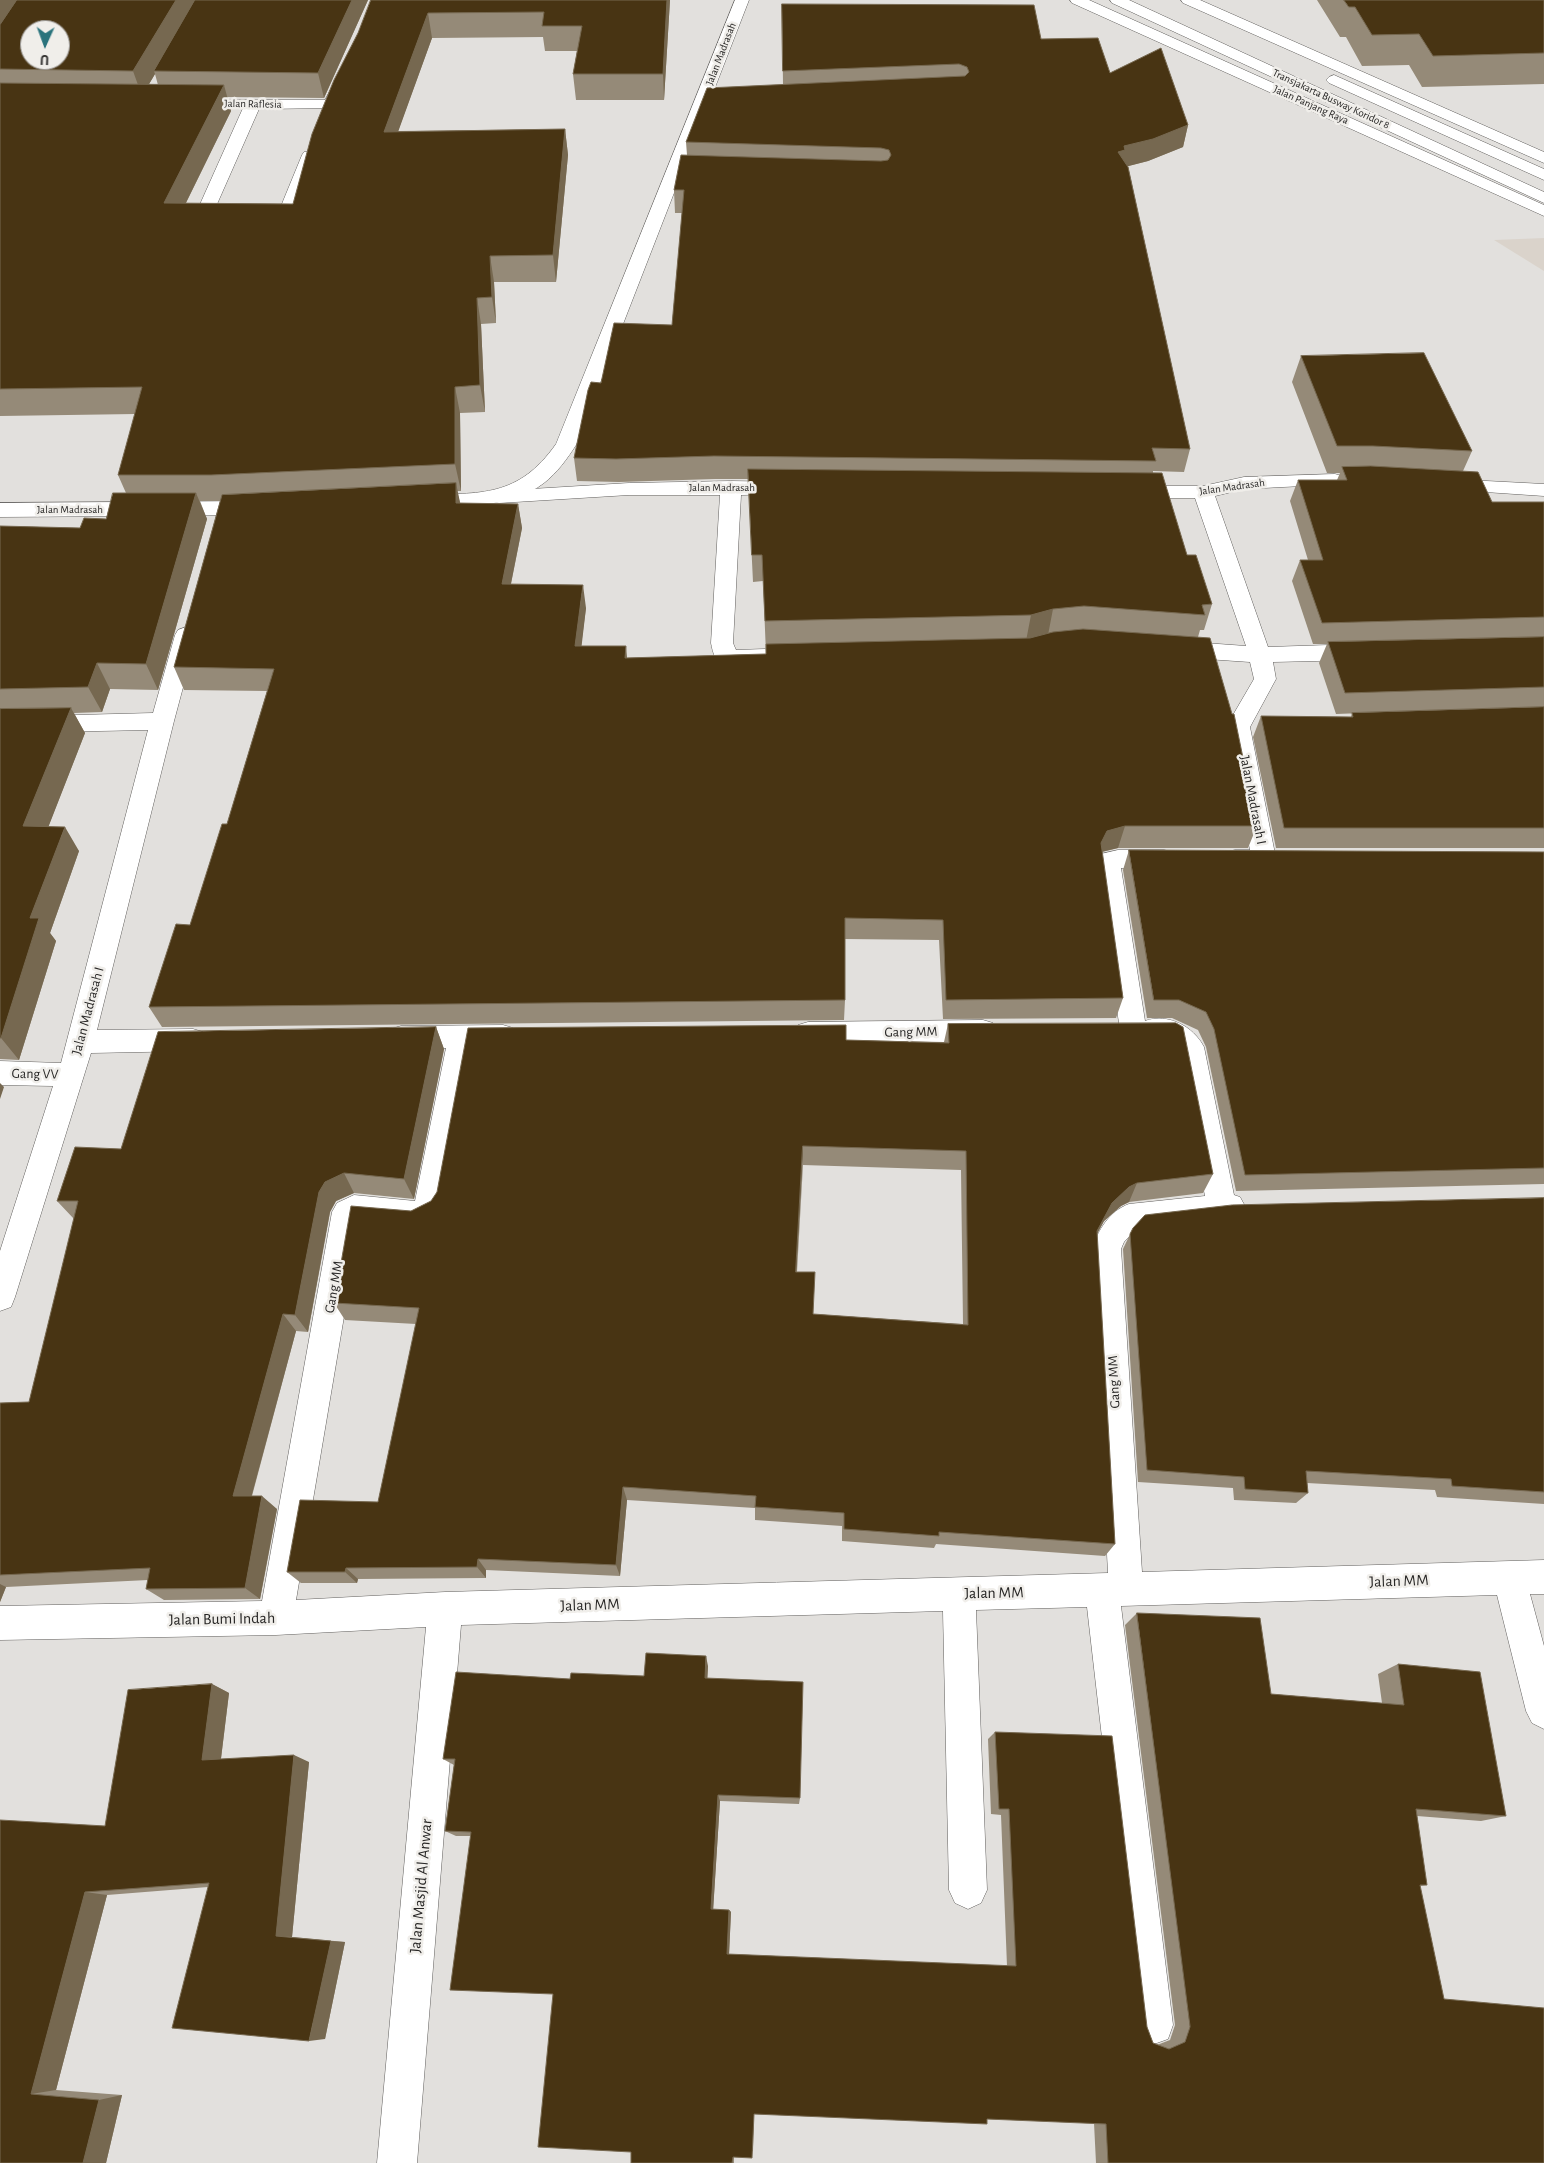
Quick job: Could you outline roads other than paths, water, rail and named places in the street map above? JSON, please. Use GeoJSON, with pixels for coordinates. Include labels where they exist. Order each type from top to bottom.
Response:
{"type":"FeatureCollection","features":[{"type":"Feature","properties":{"kind":"street","name":"Jalan Madrasah"},"geometry":{"type":"LineString","coordinates":[[499,497],[520,489],[541,477],[555,464],[566,446],[742,0]]}},
{"type":"Feature","properties":{"kind":"street","name":"Jalan Panjang Raya"},"geometry":{"type":"LineString","coordinates":[[1077,0],[1544,211]]}},
{"type":"Feature","properties":{"kind":"street","name":"Transjakarta Busway Koridor 8"},"geometry":{"type":"LineString","coordinates":[[1117,0],[1544,198]]}},
{"type":"Feature","properties":{"kind":"street"},"geometry":{"type":"LineString","coordinates":[[1183,5],[1544,158]]}},
{"type":"Feature","properties":{"kind":"street","name":"Transjakarta Busway Koridor 8"},"geometry":{"type":"LineString","coordinates":[[1183,5],[1544,175]]}},
{"type":"Feature","properties":{"kind":"street"},"geometry":{"type":"LineString","coordinates":[[323,123],[350,65]]}},
{"type":"Feature","properties":{"kind":"street","name":"Jalan Raflesia"},"geometry":{"type":"LineString","coordinates":[[177,103],[330,105]]}},
{"type":"Feature","properties":{"kind":"street"},"geometry":{"type":"LineString","coordinates":[[702,104],[721,103]]}},
{"type":"Feature","properties":{"kind":"street"},"geometry":{"type":"LineString","coordinates":[[253,104],[205,211],[207,214],[214,216],[284,216],[287,213],[316,141]]}},
{"type":"Feature","properties":{"kind":"street"},"geometry":{"type":"LineString","coordinates":[[674,172],[694,172]]}},
{"type":"Feature","properties":{"kind":"street","name":"Jalan Madrasah"},"geometry":{"type":"LineString","coordinates":[[1106,491],[1203,492],[1244,484],[1353,480]]}},
{"type":"Feature","properties":{"kind":"street"},"geometry":{"type":"LineString","coordinates":[[1429,484],[1544,490]]}},
{"type":"Feature","properties":{"kind":"street","name":"Jalan Madrasah"},"geometry":{"type":"LineString","coordinates":[[400,502],[620,490],[731,487],[807,488]]}},
{"type":"Feature","properties":{"kind":"street"},"geometry":{"type":"LineString","coordinates":[[731,487],[722,643],[725,654],[732,658],[781,656]]}},
{"type":"Feature","properties":{"kind":"street","name":"Jalan Madrasah I"},"geometry":{"type":"LineString","coordinates":[[1203,492],[1260,655],[1265,679],[1248,726],[1274,859],[1215,859]]}},
{"type":"Feature","properties":{"kind":"street","name":"Jalan Madrasah"},"geometry":{"type":"LineString","coordinates":[[0,510],[218,519],[271,507]]}},
{"type":"Feature","properties":{"kind":"street","name":"Jalan Madrasah I"},"geometry":{"type":"LineString","coordinates":[[0,1297],[81,1042],[162,721],[192,615]]}},
{"type":"Feature","properties":{"kind":"street"},"geometry":{"type":"LineString","coordinates":[[1155,648],[1260,655],[1377,652]]}},
{"type":"Feature","properties":{"kind":"street"},"geometry":{"type":"LineString","coordinates":[[0,725],[162,721]]}},
{"type":"Feature","properties":{"kind":"street"},"geometry":{"type":"LineString","coordinates":[[1134,1030],[1108,865],[1110,861],[1118,859],[1186,859]]}},
{"type":"Feature","properties":{"kind":"street"},"geometry":{"type":"LineString","coordinates":[[1104,1030],[1171,1031],[1186,1039],[1190,1047],[1222,1206]]}},
{"type":"Feature","properties":{"kind":"street","name":"Gang MM"},"geometry":{"type":"LineString","coordinates":[[788,1033],[1005,1031]]}},
{"type":"Feature","properties":{"kind":"street","name":"Gang MM"},"geometry":{"type":"LineString","coordinates":[[276,1618],[348,1212],[352,1208],[420,1214],[428,1210],[462,1036]]}},
{"type":"Feature","properties":{"kind":"street"},"geometry":{"type":"LineString","coordinates":[[374,1037],[531,1036]]}},
{"type":"Feature","properties":{"kind":"street"},"geometry":{"type":"LineString","coordinates":[[81,1042],[218,1040]]}},
{"type":"Feature","properties":{"kind":"street","name":"Gang VV"},"geometry":{"type":"LineString","coordinates":[[0,1073],[70,1075]]}},
{"type":"Feature","properties":{"kind":"street","name":"Gang MM"},"geometry":{"type":"LineString","coordinates":[[1154,2025],[1114,1590],[1106,1249],[1113,1233],[1129,1216],[1222,1206],[1251,1206]]}},
{"type":"Feature","properties":{"kind":"street","name":"Jalan MM"},"geometry":{"type":"LineString","coordinates":[[445,1609],[1544,1577]]}},
{"type":"Feature","properties":{"kind":"street"},"geometry":{"type":"LineString","coordinates":[[1509,1578],[1544,1711]]}},
{"type":"Feature","properties":{"kind":"street"},"geometry":{"type":"LineString","coordinates":[[959,1594],[968,1890]]}},
{"type":"Feature","properties":{"kind":"street","name":"Jalan Bumi Indah"},"geometry":{"type":"LineString","coordinates":[[0,1624],[276,1618],[445,1609]]}},
{"type":"Feature","properties":{"kind":"street","name":"Jalan Masjid Al Anwar"},"geometry":{"type":"LineString","coordinates":[[397,2163],[445,1609]]}}]}
